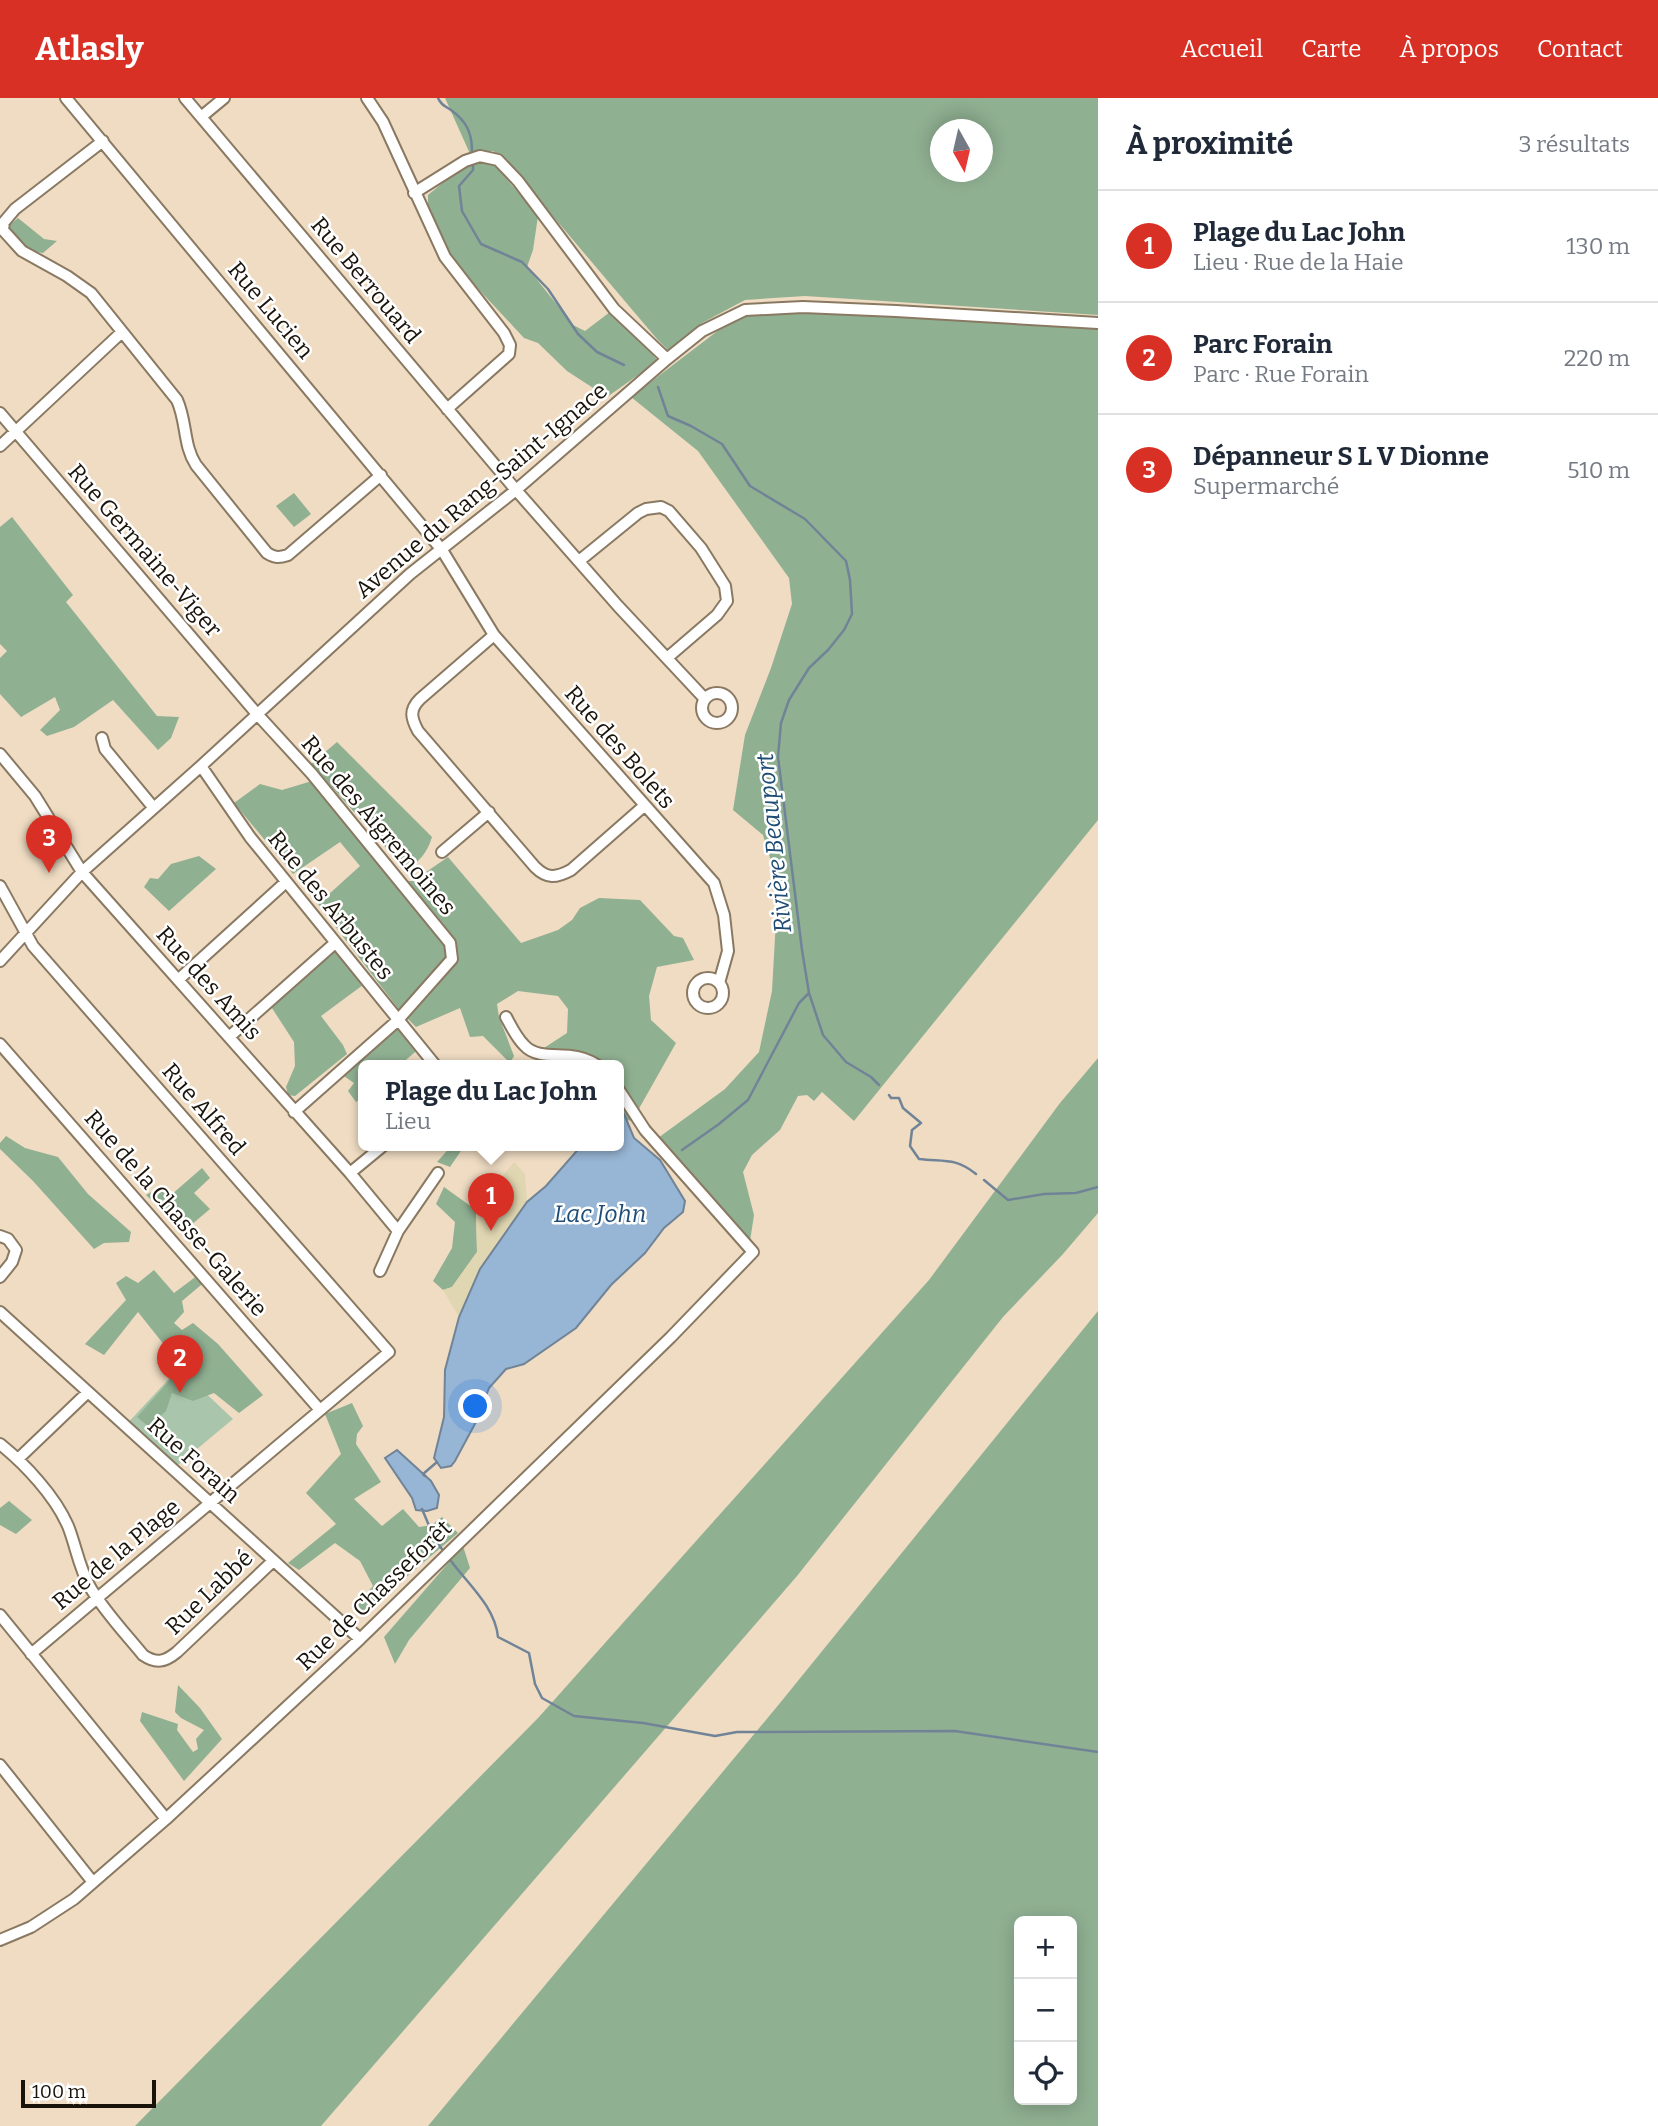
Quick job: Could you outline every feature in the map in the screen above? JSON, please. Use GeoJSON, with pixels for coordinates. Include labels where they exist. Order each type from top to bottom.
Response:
{"type":"FeatureCollection","features":[{"type":"Feature","properties":{"kind":"street","name":"Rue Lucien"},"geometry":{"type":"LineString","coordinates":[[66,98],[442,550]]}},
{"type":"Feature","properties":{"kind":"street","name":"Rue Berrouard"},"geometry":{"type":"LineString","coordinates":[[185,98],[516,490],[618,606],[705,699]]}},
{"type":"Feature","properties":{"kind":"street"},"geometry":{"type":"LineString","coordinates":[[201,117],[224,98]]}},
{"type":"Feature","properties":{"kind":"street"},"geometry":{"type":"LineString","coordinates":[[367,98],[383,122],[445,257],[504,333],[510,345],[509,354],[447,409]]}},
{"type":"Feature","properties":{"kind":"street"},"geometry":{"type":"LineString","coordinates":[[103,141],[15,209],[4,222],[3,230],[22,251],[67,276],[90,293],[122,332],[177,400],[183,413],[188,454],[267,552],[281,558],[296,549],[381,475]]}},
{"type":"Feature","properties":{"kind":"street"},"geometry":{"type":"LineString","coordinates":[[414,193],[466,161],[480,156],[498,160],[518,181],[614,309],[667,359]]}},
{"type":"Feature","properties":{"kind":"street","name":"Avenue du Rang-Saint-Ignace"},"geometry":{"type":"LineString","coordinates":[[0,961],[82,872],[410,574],[516,490],[702,331],[745,310],[803,307],[1098,323]]}},
{"type":"Feature","properties":{"kind":"street"},"geometry":{"type":"LineString","coordinates":[[0,446],[122,332]]}},
{"type":"Feature","properties":{"kind":"street","name":"Rue Germaine-Viger"},"geometry":{"type":"LineString","coordinates":[[0,413],[257,714]]}},
{"type":"Feature","properties":{"kind":"street"},"geometry":{"type":"LineString","coordinates":[[579,561],[638,513],[654,507],[669,511],[701,548],[725,586],[727,601],[717,615],[667,658]]}},
{"type":"Feature","properties":{"kind":"street","name":"Rue des Bolets"},"geometry":{"type":"LineString","coordinates":[[442,550],[494,635],[714,883],[724,915],[728,951],[719,983]]}},
{"type":"Feature","properties":{"kind":"street"},"geometry":{"type":"LineString","coordinates":[[494,635],[420,699],[413,706],[411,713],[418,731],[535,867],[542,874],[551,877],[562,875],[644,806]]}},
{"type":"Feature","properties":{"kind":"street","name":"Rue des Aigremoines"},"geometry":{"type":"LineString","coordinates":[[257,714],[312,774],[450,943],[452,959],[397,1021],[294,1112]]}},
{"type":"Feature","properties":{"kind":"street"},"geometry":{"type":"LineString","coordinates":[[102,738],[105,749],[153,807]]}},
{"type":"Feature","properties":{"kind":"street","name":"Rue des Amis"},"geometry":{"type":"LineString","coordinates":[[0,754],[35,796],[82,872],[350,1173],[398,1231]]}},
{"type":"Feature","properties":{"kind":"street","name":"Rue des Arbustes"},"geometry":{"type":"LineString","coordinates":[[201,766],[250,837],[431,1060]]}},
{"type":"Feature","properties":{"kind":"street"},"geometry":{"type":"LineString","coordinates":[[442,852],[489,812]]}},
{"type":"Feature","properties":{"kind":"street"},"geometry":{"type":"LineString","coordinates":[[178,979],[286,883]]}},
{"type":"Feature","properties":{"kind":"street","name":"Rue Alfred"},"geometry":{"type":"LineString","coordinates":[[0,886],[33,946],[389,1352]]}},
{"type":"Feature","properties":{"kind":"street"},"geometry":{"type":"LineString","coordinates":[[229,1037],[335,943]]}},
{"type":"Feature","properties":{"kind":"street"},"geometry":{"type":"LineString","coordinates":[[506,1017],[525,1047],[531,1051],[590,1060]]}},
{"type":"Feature","properties":{"kind":"street","name":"Rue de la Chasse-Galerie"},"geometry":{"type":"LineString","coordinates":[[0,1044],[320,1410]]}},
{"type":"Feature","properties":{"kind":"street","name":"Rue de Chasseforêt"},"geometry":{"type":"LineString","coordinates":[[0,1940],[30,1927],[74,1899],[166,1819],[360,1639],[671,1337],[753,1252],[645,1130],[624,1098]]}},
{"type":"Feature","properties":{"kind":"street"},"geometry":{"type":"LineString","coordinates":[[350,1173],[377,1151]]}},
{"type":"Feature","properties":{"kind":"street"},"geometry":{"type":"LineString","coordinates":[[380,1271],[398,1231],[438,1173]]}},
{"type":"Feature","properties":{"kind":"street"},"geometry":{"type":"LineString","coordinates":[[0,1236],[8,1239],[16,1251],[12,1262],[0,1277]]}},
{"type":"Feature","properties":{"kind":"street","name":"Rue Forain"},"geometry":{"type":"LineString","coordinates":[[0,1312],[360,1639]]}},
{"type":"Feature","properties":{"kind":"street","name":"Rue de la Plage"},"geometry":{"type":"LineString","coordinates":[[31,1654],[389,1352]]}},
{"type":"Feature","properties":{"kind":"street"},"geometry":{"type":"LineString","coordinates":[[18,1459],[87,1392]]}},
{"type":"Feature","properties":{"kind":"street","name":"Rue Labbé"},"geometry":{"type":"LineString","coordinates":[[0,1444],[18,1459],[55,1504],[68,1526],[89,1584],[97,1598],[143,1655],[151,1660],[160,1662],[177,1652],[272,1561]]}},
{"type":"Feature","properties":{"kind":"street"},"geometry":{"type":"LineString","coordinates":[[0,1615],[166,1819]]}},
{"type":"Feature","properties":{"kind":"street"},"geometry":{"type":"LineString","coordinates":[[0,1765],[92,1881]]}},
{"type":"Feature","properties":{"kind":"green space"},"geometry":{"type":"Polygon","coordinates":[[[445,98],[1098,98],[1098,315],[805,296],[745,300],[702,323],[672,354],[506,161],[493,151],[471,156],[445,98]]]}},
{"type":"Feature","properties":{"kind":"green space"},"geometry":{"type":"Polygon","coordinates":[[[483,159],[494,164],[538,216],[533,250],[527,267],[573,325],[585,331],[614,309],[658,361],[607,397],[567,371],[538,343],[524,338],[456,265],[428,205],[428,195],[462,167],[483,159]]]}},
{"type":"Feature","properties":{"kind":"green space"},"geometry":{"type":"Polygon","coordinates":[[[18,218],[44,239],[57,241],[43,253],[30,251],[5,229],[18,218]]]}},
{"type":"Feature","properties":{"kind":"green space"},"geometry":{"type":"Polygon","coordinates":[[[803,307],[1098,323],[1098,820],[854,1121],[822,1092],[814,1101],[807,1095],[798,1096],[780,1130],[752,1155],[743,1172],[754,1215],[750,1241],[658,1138],[725,1089],[759,1052],[772,991],[778,884],[763,835],[733,810],[745,735],[792,604],[789,578],[698,451],[631,397],[745,310],[803,307]]]}},
{"type":"Feature","properties":{"kind":"green space"},"geometry":{"type":"Polygon","coordinates":[[[294,493],[311,514],[294,527],[276,506],[294,493]]]}},
{"type":"Feature","properties":{"kind":"green space"},"geometry":{"type":"Polygon","coordinates":[[[12,517],[73,595],[66,602],[157,716],[179,717],[171,738],[158,750],[113,700],[74,727],[47,736],[40,730],[60,710],[55,697],[21,717],[0,694],[0,658],[7,651],[0,644],[0,527],[12,517]]]}},
{"type":"Feature","properties":{"kind":"green space"},"geometry":{"type":"Polygon","coordinates":[[[337,742],[432,837],[422,856],[406,870],[311,764],[337,742]]]}},
{"type":"Feature","properties":{"kind":"green space"},"geometry":{"type":"Polygon","coordinates":[[[312,781],[399,881],[413,881],[448,857],[521,943],[558,930],[572,920],[580,908],[599,898],[640,900],[674,936],[683,938],[694,960],[657,967],[649,996],[651,1020],[676,1043],[632,1121],[624,1119],[624,1060],[567,1060],[544,1048],[567,1033],[568,1009],[558,996],[518,991],[497,1004],[499,1017],[514,1056],[512,1060],[507,1060],[483,1036],[470,1037],[460,1008],[416,1027],[400,1011],[318,904],[360,866],[340,842],[293,874],[234,803],[260,784],[282,790],[312,781]]]}},
{"type":"Feature","properties":{"kind":"green space"},"geometry":{"type":"Polygon","coordinates":[[[199,856],[216,869],[169,911],[144,887],[150,878],[158,879],[171,864],[199,856]]]}},
{"type":"Feature","properties":{"kind":"green space"},"geometry":{"type":"Polygon","coordinates":[[[334,942],[367,982],[321,1016],[347,1054],[295,1096],[288,1095],[286,1087],[295,1066],[294,1042],[270,1005],[334,942]]]}},
{"type":"Feature","properties":{"kind":"green space"},"geometry":{"type":"Polygon","coordinates":[[[395,1021],[421,1047],[406,1060],[358,1060],[356,1102],[348,1091],[354,1083],[338,1072],[395,1021]]]}},
{"type":"Feature","properties":{"kind":"green space"},"geometry":{"type":"Polygon","coordinates":[[[1098,1058],[1098,1213],[1003,1317],[797,1576],[321,2126],[135,2126],[539,1717],[929,1280],[1060,1103],[1098,1058]]]}},
{"type":"Feature","properties":{"kind":"green space"},"geometry":{"type":"Polygon","coordinates":[[[6,1136],[25,1148],[58,1157],[88,1194],[131,1232],[129,1242],[104,1243],[94,1249],[33,1181],[0,1149],[0,1143],[6,1136]]]}},
{"type":"Feature","properties":{"kind":"green space"},"geometry":{"type":"Polygon","coordinates":[[[447,1151],[461,1151],[450,1167],[437,1162],[447,1151]]]}},
{"type":"Feature","properties":{"kind":"green space"},"geometry":{"type":"Polygon","coordinates":[[[202,1168],[210,1178],[194,1193],[210,1209],[184,1231],[146,1195],[157,1189],[171,1195],[202,1168]]]}},
{"type":"Feature","properties":{"kind":"green space"},"geometry":{"type":"Polygon","coordinates":[[[444,1187],[476,1210],[477,1252],[452,1287],[443,1290],[433,1281],[452,1248],[455,1222],[436,1204],[444,1187]]]}},
{"type":"Feature","properties":{"kind":"green space"},"geometry":{"type":"Polygon","coordinates":[[[154,1270],[174,1293],[202,1272],[207,1280],[182,1301],[184,1312],[174,1323],[182,1330],[193,1323],[218,1344],[263,1395],[239,1413],[214,1393],[193,1401],[172,1393],[166,1411],[149,1427],[137,1417],[170,1380],[157,1363],[169,1351],[138,1312],[104,1355],[85,1344],[126,1300],[116,1283],[126,1276],[138,1283],[154,1270]]]}},
{"type":"Feature","properties":{"kind":"green space"},"geometry":{"type":"Polygon","coordinates":[[[1098,1311],[1098,2126],[428,2126],[780,1703],[1098,1311]]]}},
{"type":"Feature","properties":{"kind":"green space"},"geometry":{"type":"Polygon","coordinates":[[[179,1368],[233,1419],[173,1469],[125,1426],[179,1368]]]}},
{"type":"Feature","properties":{"kind":"green space"},"geometry":{"type":"Polygon","coordinates":[[[352,1403],[363,1426],[357,1434],[356,1444],[381,1482],[354,1499],[382,1526],[403,1509],[419,1527],[432,1525],[442,1517],[458,1533],[363,1614],[355,1606],[373,1586],[360,1561],[335,1543],[299,1570],[288,1563],[336,1524],[306,1493],[341,1454],[325,1414],[352,1403]]]}},
{"type":"Feature","properties":{"kind":"green space"},"geometry":{"type":"Polygon","coordinates":[[[9,1501],[32,1520],[16,1534],[0,1525],[0,1508],[9,1501]]]}},
{"type":"Feature","properties":{"kind":"green space"},"geometry":{"type":"Polygon","coordinates":[[[463,1546],[470,1568],[409,1640],[395,1664],[384,1637],[463,1546]]]}},
{"type":"Feature","properties":{"kind":"green space"},"geometry":{"type":"Polygon","coordinates":[[[178,1685],[200,1708],[222,1739],[184,1781],[140,1721],[142,1712],[178,1724],[177,1730],[193,1752],[198,1749],[196,1739],[204,1730],[175,1712],[178,1685]]]}},
{"type":"Feature","properties":{"kind":"sand"},"geometry":{"type":"Polygon","coordinates":[[[514,1162],[525,1174],[527,1202],[480,1269],[459,1317],[443,1290],[452,1287],[477,1252],[476,1210],[514,1162]]]}},
{"type":"Feature","properties":{"kind":"water","name":"Lac John"},"geometry":{"type":"Polygon","coordinates":[[[624,1114],[634,1138],[660,1160],[685,1201],[683,1212],[664,1228],[645,1253],[611,1285],[576,1328],[524,1364],[506,1369],[489,1388],[477,1420],[455,1461],[451,1466],[441,1468],[434,1458],[444,1417],[445,1370],[459,1317],[480,1269],[527,1202],[546,1186],[577,1151],[624,1151],[624,1114]]]}},
{"type":"Feature","properties":{"kind":"water"},"geometry":{"type":"Polygon","coordinates":[[[397,1450],[431,1481],[439,1495],[437,1508],[416,1510],[412,1498],[385,1458],[397,1450]]]}},
{"type":"Feature","properties":{"kind":"waterway","name":"Rivière Beauport"},"geometry":{"type":"LineString","coordinates":[[438,98],[464,123],[471,138],[472,151]]}},
{"type":"Feature","properties":{"kind":"waterway","name":"Rivière Beauport"},"geometry":{"type":"LineString","coordinates":[[473,166],[473,170],[459,186],[462,211],[481,244],[522,262],[548,289],[578,334],[597,352],[624,365]]}},
{"type":"Feature","properties":{"kind":"waterway","name":"Rivière Beauport"},"geometry":{"type":"LineString","coordinates":[[658,387],[668,416],[722,444],[750,486],[805,519],[846,561],[852,614],[844,630],[809,668],[789,700],[781,723],[778,757],[809,993],[823,1035],[846,1062],[879,1085]]}},
{"type":"Feature","properties":{"kind":"waterway"},"geometry":{"type":"LineString","coordinates":[[682,1150],[748,1100],[799,1003],[809,993]]}},
{"type":"Feature","properties":{"kind":"waterway","name":"Rivière Beauport"},"geometry":{"type":"LineString","coordinates":[[889,1095],[891,1098],[899,1098],[903,1108],[921,1123],[912,1130],[910,1146],[919,1159],[955,1163],[976,1174]]}},
{"type":"Feature","properties":{"kind":"waterway","name":"Rivière Beauport"},"geometry":{"type":"LineString","coordinates":[[984,1180],[1008,1200],[1044,1194],[1076,1193],[1098,1187]]}},
{"type":"Feature","properties":{"kind":"waterway"},"geometry":{"type":"LineString","coordinates":[[425,1476],[423,1474],[437,1462]]}},
{"type":"Feature","properties":{"kind":"waterway"},"geometry":{"type":"LineString","coordinates":[[422,1509],[436,1542],[442,1549]]}},
{"type":"Feature","properties":{"kind":"waterway"},"geometry":{"type":"LineString","coordinates":[[451,1561],[487,1606],[498,1637],[529,1653],[535,1684],[542,1698],[574,1716],[643,1723],[715,1736],[737,1732],[955,1731],[1098,1752]]}},
{"type":"Feature","properties":{"kind":"place","name":"Dépanneur S L V Dionne"},"geometry":{"type":"Point","coordinates":[49,873]}},
{"type":"Feature","properties":{"kind":"place","name":"Plage du Lac John"},"geometry":{"type":"Point","coordinates":[491,1231]}},
{"type":"Feature","properties":{"kind":"place","name":"Parc Forain"},"geometry":{"type":"Point","coordinates":[180,1393]}}]}
